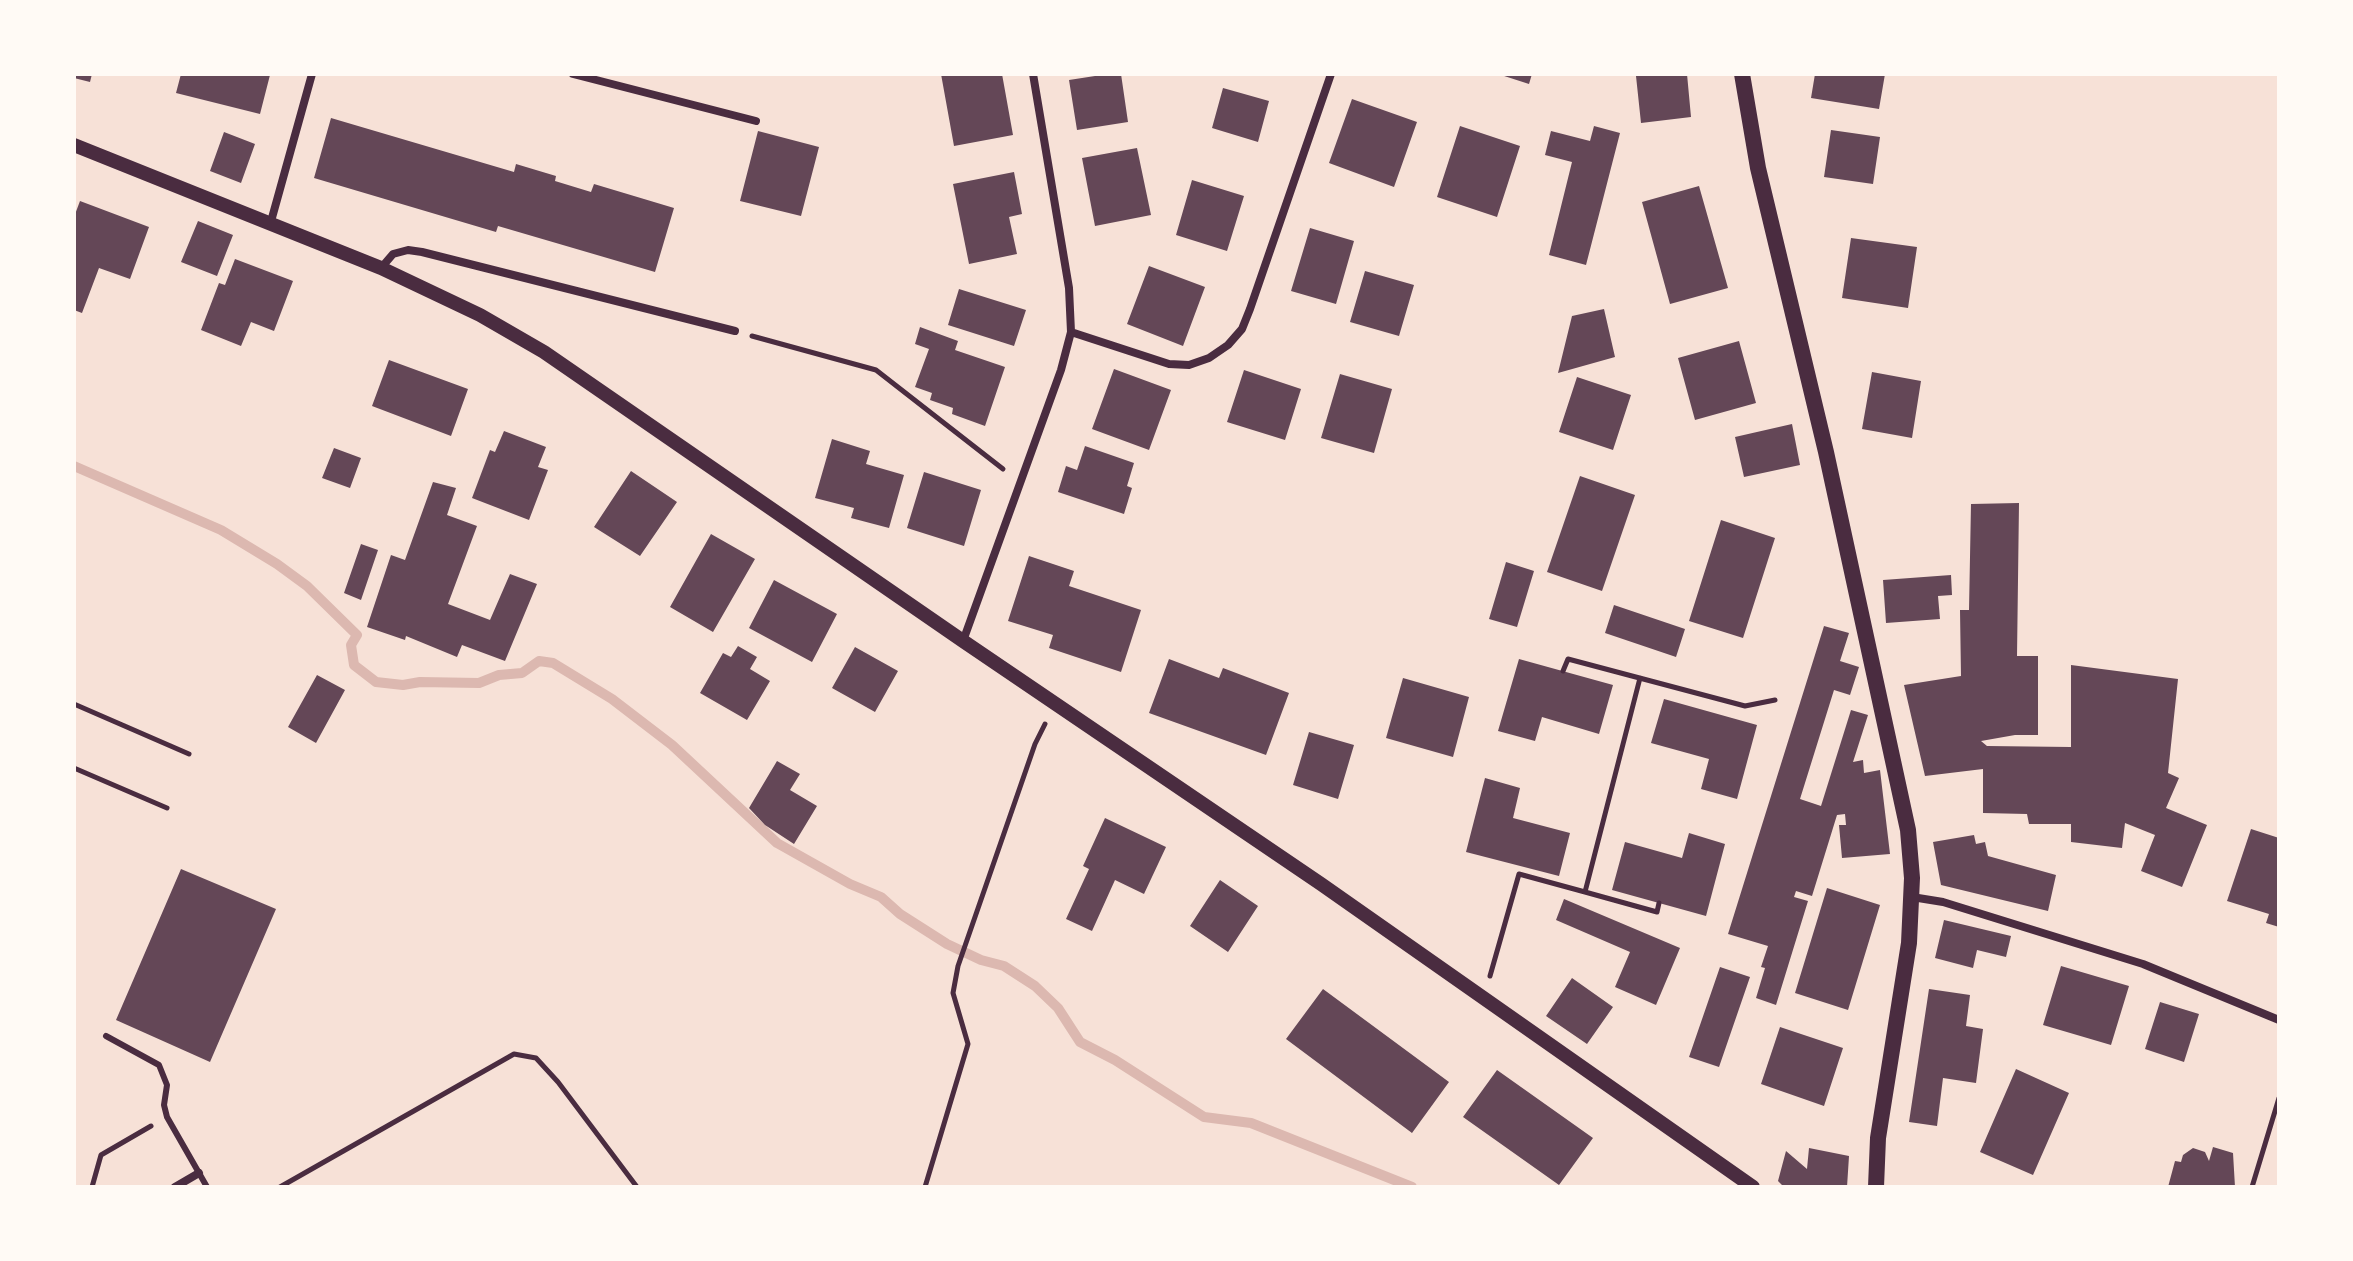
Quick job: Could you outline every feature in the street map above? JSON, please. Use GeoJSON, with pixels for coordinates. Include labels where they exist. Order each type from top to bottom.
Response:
{"type":"FeatureCollection","features":[{"type":"Feature","properties":{"kind":"main road"},"geometry":{"type":"LineString","coordinates":[[1742,74],[1764,198],[1828,463],[1904,808],[1910,854],[1912,897],[1909,943],[1878,1138],[1876,1187]]}},
{"type":"Feature","properties":{"kind":"street"},"geometry":{"type":"LineString","coordinates":[[270,225],[312,74]]}},
{"type":"Feature","properties":{"kind":"street"},"geometry":{"type":"LineString","coordinates":[[573,74],[756,121]]}},
{"type":"Feature","properties":{"kind":"street"},"geometry":{"type":"LineString","coordinates":[[963,641],[1064,360],[1071,332],[1069,288],[1033,74]]}},
{"type":"Feature","properties":{"kind":"street"},"geometry":{"type":"LineString","coordinates":[[1071,332],[1169,364],[1189,365],[1209,358],[1228,345],[1242,329],[1250,309],[1331,74]]}},
{"type":"Feature","properties":{"kind":"street"},"geometry":{"type":"LineString","coordinates":[[74,145],[381,268],[480,315],[544,352],[1484,997],[1753,1187]]}},
{"type":"Feature","properties":{"kind":"street"},"geometry":{"type":"LineString","coordinates":[[381,268],[393,254],[408,250],[422,252],[735,331]]}},
{"type":"Feature","properties":{"kind":"street"},"geometry":{"type":"LineString","coordinates":[[1912,897],[1943,902],[2143,964],[2279,1020]]}},
{"type":"Feature","properties":{"kind":"street"},"geometry":{"type":"LineString","coordinates":[[175,1187],[199,1173]]}},
{"type":"Feature","properties":{"kind":"lane"},"geometry":{"type":"LineString","coordinates":[[106,1036],[159,1065],[167,1085],[164,1105],[167,1117],[207,1187]]}},
{"type":"Feature","properties":{"kind":"path"},"geometry":{"type":"LineString","coordinates":[[735,331],[876,370],[1019,481]]}},
{"type":"Feature","properties":{"kind":"path"},"geometry":{"type":"LineString","coordinates":[[1563,671],[1568,659],[1745,706],[1775,700]]}},
{"type":"Feature","properties":{"kind":"path"},"geometry":{"type":"LineString","coordinates":[[1585,892],[1640,678]]}},
{"type":"Feature","properties":{"kind":"path"},"geometry":{"type":"LineString","coordinates":[[74,704],[189,754]]}},
{"type":"Feature","properties":{"kind":"path"},"geometry":{"type":"LineString","coordinates":[[925,1187],[968,1044],[953,993],[958,966],[1035,744],[1055,704]]}},
{"type":"Feature","properties":{"kind":"path"},"geometry":{"type":"LineString","coordinates":[[74,768],[167,808]]}},
{"type":"Feature","properties":{"kind":"path"},"geometry":{"type":"LineString","coordinates":[[1484,997],[1519,874],[1657,912],[1659,903]]}},
{"type":"Feature","properties":{"kind":"path"},"geometry":{"type":"LineString","coordinates":[[280,1187],[514,1054],[536,1058],[558,1082],[637,1187]]}},
{"type":"Feature","properties":{"kind":"path"},"geometry":{"type":"LineString","coordinates":[[2252,1187],[2279,1098]]}},
{"type":"Feature","properties":{"kind":"building"},"geometry":{"type":"Polygon","coordinates":[[[74,74],[92,74],[90,82],[74,78],[74,74]]]}},
{"type":"Feature","properties":{"kind":"building"},"geometry":{"type":"Polygon","coordinates":[[[181,74],[270,75],[260,114],[176,93],[181,74]]]}},
{"type":"Feature","properties":{"kind":"building"},"geometry":{"type":"Polygon","coordinates":[[[941,74],[1002,74],[1013,135],[954,146],[941,74]]]}},
{"type":"Feature","properties":{"kind":"building"},"geometry":{"type":"Polygon","coordinates":[[[1121,74],[1128,122],[1077,130],[1069,80],[1121,74]]]}},
{"type":"Feature","properties":{"kind":"building"},"geometry":{"type":"Polygon","coordinates":[[[1498,74],[1532,74],[1529,84],[1498,74]]]}},
{"type":"Feature","properties":{"kind":"building"},"geometry":{"type":"Polygon","coordinates":[[[1687,74],[1691,117],[1641,123],[1636,76],[1687,74]]]}},
{"type":"Feature","properties":{"kind":"building"},"geometry":{"type":"Polygon","coordinates":[[[1815,74],[1885,74],[1879,109],[1811,98],[1815,74]]]}},
{"type":"Feature","properties":{"kind":"building"},"geometry":{"type":"Polygon","coordinates":[[[1223,88],[1269,101],[1258,142],[1212,128],[1223,88]]]}},
{"type":"Feature","properties":{"kind":"building"},"geometry":{"type":"Polygon","coordinates":[[[1352,99],[1417,122],[1394,187],[1329,163],[1352,99]]]}},
{"type":"Feature","properties":{"kind":"building"},"geometry":{"type":"Polygon","coordinates":[[[331,118],[514,172],[516,164],[556,176],[555,181],[591,192],[594,184],[674,208],[655,272],[498,226],[496,232],[314,178],[331,118]]]}},
{"type":"Feature","properties":{"kind":"building"},"geometry":{"type":"Polygon","coordinates":[[[1460,126],[1520,146],[1497,217],[1437,197],[1460,126]]]}},
{"type":"Feature","properties":{"kind":"building"},"geometry":{"type":"Polygon","coordinates":[[[1594,126],[1620,133],[1586,265],[1549,255],[1572,162],[1545,155],[1551,131],[1590,141],[1594,126]]]}},
{"type":"Feature","properties":{"kind":"building"},"geometry":{"type":"Polygon","coordinates":[[[1831,130],[1880,137],[1873,184],[1824,177],[1831,130]]]}},
{"type":"Feature","properties":{"kind":"building"},"geometry":{"type":"Polygon","coordinates":[[[758,131],[819,147],[801,216],[740,201],[758,131]]]}},
{"type":"Feature","properties":{"kind":"building"},"geometry":{"type":"Polygon","coordinates":[[[224,132],[255,144],[241,183],[210,171],[224,132]]]}},
{"type":"Feature","properties":{"kind":"building"},"geometry":{"type":"Polygon","coordinates":[[[1137,148],[1151,215],[1095,226],[1082,158],[1137,148]]]}},
{"type":"Feature","properties":{"kind":"building"},"geometry":{"type":"Polygon","coordinates":[[[1014,172],[1022,214],[1009,217],[1017,254],[969,264],[953,184],[1014,172]]]}},
{"type":"Feature","properties":{"kind":"building"},"geometry":{"type":"Polygon","coordinates":[[[1192,180],[1244,196],[1227,251],[1176,235],[1192,180]]]}},
{"type":"Feature","properties":{"kind":"building"},"geometry":{"type":"Polygon","coordinates":[[[1699,186],[1728,288],[1670,304],[1642,202],[1699,186]]]}},
{"type":"Feature","properties":{"kind":"building"},"geometry":{"type":"Polygon","coordinates":[[[80,201],[149,227],[130,279],[99,268],[82,313],[74,310],[74,217],[80,201]]]}},
{"type":"Feature","properties":{"kind":"building"},"geometry":{"type":"Polygon","coordinates":[[[198,221],[233,235],[217,276],[181,262],[198,221]]]}},
{"type":"Feature","properties":{"kind":"building"},"geometry":{"type":"Polygon","coordinates":[[[1310,228],[1354,241],[1336,304],[1291,291],[1310,228]]]}},
{"type":"Feature","properties":{"kind":"building"},"geometry":{"type":"Polygon","coordinates":[[[1851,238],[1917,247],[1908,308],[1842,298],[1851,238]]]}},
{"type":"Feature","properties":{"kind":"building"},"geometry":{"type":"Polygon","coordinates":[[[235,259],[293,281],[274,331],[251,322],[241,346],[201,330],[219,283],[225,285],[235,259]]]}},
{"type":"Feature","properties":{"kind":"building"},"geometry":{"type":"Polygon","coordinates":[[[1149,266],[1205,287],[1183,346],[1127,324],[1149,266]]]}},
{"type":"Feature","properties":{"kind":"building"},"geometry":{"type":"Polygon","coordinates":[[[1365,271],[1414,285],[1399,336],[1350,322],[1365,271]]]}},
{"type":"Feature","properties":{"kind":"building"},"geometry":{"type":"Polygon","coordinates":[[[959,289],[1026,310],[1014,346],[948,325],[959,289]]]}},
{"type":"Feature","properties":{"kind":"building"},"geometry":{"type":"Polygon","coordinates":[[[1604,309],[1615,357],[1558,373],[1572,316],[1604,309]]]}},
{"type":"Feature","properties":{"kind":"building"},"geometry":{"type":"Polygon","coordinates":[[[920,327],[958,341],[955,350],[1005,367],[985,426],[952,414],[953,408],[930,400],[932,393],[915,387],[929,349],[915,344],[920,327]]]}},
{"type":"Feature","properties":{"kind":"building"},"geometry":{"type":"Polygon","coordinates":[[[1739,341],[1756,403],[1695,420],[1678,358],[1739,341]]]}},
{"type":"Feature","properties":{"kind":"building"},"geometry":{"type":"Polygon","coordinates":[[[389,360],[468,389],[451,436],[372,406],[389,360]]]}},
{"type":"Feature","properties":{"kind":"building"},"geometry":{"type":"Polygon","coordinates":[[[1114,369],[1171,390],[1149,450],[1092,429],[1114,369]]]}},
{"type":"Feature","properties":{"kind":"building"},"geometry":{"type":"Polygon","coordinates":[[[1244,370],[1301,389],[1285,440],[1227,422],[1244,370]]]}},
{"type":"Feature","properties":{"kind":"building"},"geometry":{"type":"Polygon","coordinates":[[[1872,372],[1921,381],[1912,438],[1862,429],[1872,372]]]}},
{"type":"Feature","properties":{"kind":"building"},"geometry":{"type":"Polygon","coordinates":[[[1340,374],[1392,389],[1374,453],[1321,438],[1340,374]]]}},
{"type":"Feature","properties":{"kind":"building"},"geometry":{"type":"Polygon","coordinates":[[[1577,377],[1631,395],[1613,450],[1559,432],[1577,377]]]}},
{"type":"Feature","properties":{"kind":"building"},"geometry":{"type":"Polygon","coordinates":[[[1792,424],[1800,465],[1744,477],[1735,437],[1792,424]]]}},
{"type":"Feature","properties":{"kind":"building"},"geometry":{"type":"Polygon","coordinates":[[[504,431],[546,447],[538,467],[548,470],[529,520],[472,498],[490,450],[495,452],[504,431]]]}},
{"type":"Feature","properties":{"kind":"building"},"geometry":{"type":"Polygon","coordinates":[[[832,439],[870,451],[866,464],[904,475],[889,528],[851,518],[854,508],[815,498],[832,439]]]}},
{"type":"Feature","properties":{"kind":"building"},"geometry":{"type":"Polygon","coordinates":[[[1085,446],[1134,463],[1127,486],[1132,488],[1124,514],[1058,492],[1066,466],[1077,470],[1085,446]]]}},
{"type":"Feature","properties":{"kind":"building"},"geometry":{"type":"Polygon","coordinates":[[[334,448],[361,458],[350,488],[322,478],[334,448]]]}},
{"type":"Feature","properties":{"kind":"building"},"geometry":{"type":"Polygon","coordinates":[[[631,471],[677,502],[640,556],[594,527],[631,471]]]}},
{"type":"Feature","properties":{"kind":"building"},"geometry":{"type":"Polygon","coordinates":[[[924,472],[981,490],[964,546],[907,528],[924,472]]]}},
{"type":"Feature","properties":{"kind":"building"},"geometry":{"type":"Polygon","coordinates":[[[1580,476],[1635,495],[1602,591],[1547,572],[1580,476]]]}},
{"type":"Feature","properties":{"kind":"building"},"geometry":{"type":"Polygon","coordinates":[[[433,482],[456,488],[447,515],[477,526],[448,604],[490,620],[510,574],[537,584],[505,661],[462,645],[457,657],[406,636],[405,640],[367,627],[391,555],[405,560],[433,482]]]}},
{"type":"Feature","properties":{"kind":"building"},"geometry":{"type":"Polygon","coordinates":[[[2019,503],[2017,656],[2038,656],[2038,735],[2015,735],[1981,741],[1987,746],[2071,747],[2071,665],[2178,679],[2168,773],[2179,778],[2166,808],[2207,825],[2182,887],[2141,871],[2155,835],[2125,823],[2122,848],[2071,842],[2071,824],[2029,824],[2027,814],[1983,813],[1983,769],[1925,776],[1904,685],[1961,676],[1960,610],[1969,610],[1971,504],[2019,503]]]}},
{"type":"Feature","properties":{"kind":"building"},"geometry":{"type":"Polygon","coordinates":[[[1721,520],[1775,538],[1743,638],[1689,621],[1721,520]]]}},
{"type":"Feature","properties":{"kind":"building"},"geometry":{"type":"Polygon","coordinates":[[[711,534],[755,559],[713,632],[670,607],[711,534]]]}},
{"type":"Feature","properties":{"kind":"building"},"geometry":{"type":"Polygon","coordinates":[[[361,544],[378,550],[361,600],[344,593],[361,544]]]}},
{"type":"Feature","properties":{"kind":"building"},"geometry":{"type":"Polygon","coordinates":[[[1029,556],[1074,571],[1069,586],[1141,610],[1121,672],[1049,648],[1053,635],[1008,621],[1029,556]]]}},
{"type":"Feature","properties":{"kind":"building"},"geometry":{"type":"Polygon","coordinates":[[[1506,562],[1534,571],[1517,627],[1489,619],[1506,562]]]}},
{"type":"Feature","properties":{"kind":"building"},"geometry":{"type":"Polygon","coordinates":[[[1951,575],[1952,595],[1938,596],[1940,619],[1886,623],[1883,580],[1951,575]]]}},
{"type":"Feature","properties":{"kind":"building"},"geometry":{"type":"Polygon","coordinates":[[[774,580],[837,614],[812,662],[749,628],[774,580]]]}},
{"type":"Feature","properties":{"kind":"building"},"geometry":{"type":"Polygon","coordinates":[[[1614,605],[1685,629],[1676,657],[1605,633],[1614,605]]]}},
{"type":"Feature","properties":{"kind":"building"},"geometry":{"type":"Polygon","coordinates":[[[1824,626],[1849,633],[1840,661],[1859,667],[1850,695],[1834,690],[1800,799],[1821,806],[1851,710],[1868,715],[1853,762],[1863,760],[1864,773],[1880,770],[1890,854],[1842,858],[1839,825],[1846,825],[1845,814],[1837,815],[1812,896],[1796,891],[1794,897],[1808,901],[1776,1005],[1756,998],[1768,946],[1728,934],[1824,626]]]}},
{"type":"Feature","properties":{"kind":"building"},"geometry":{"type":"Polygon","coordinates":[[[738,646],[757,657],[750,669],[770,681],[747,720],[700,693],[723,653],[731,657],[738,646]]]}},
{"type":"Feature","properties":{"kind":"building"},"geometry":{"type":"Polygon","coordinates":[[[855,647],[898,671],[875,712],[832,688],[855,647]]]}},
{"type":"Feature","properties":{"kind":"building"},"geometry":{"type":"Polygon","coordinates":[[[1169,659],[1219,678],[1223,668],[1289,693],[1266,755],[1149,713],[1169,659]]]}},
{"type":"Feature","properties":{"kind":"building"},"geometry":{"type":"Polygon","coordinates":[[[1519,659],[1613,685],[1599,734],[1542,717],[1535,741],[1498,731],[1519,659]]]}},
{"type":"Feature","properties":{"kind":"building"},"geometry":{"type":"Polygon","coordinates":[[[317,675],[345,690],[316,743],[288,727],[317,675]]]}},
{"type":"Feature","properties":{"kind":"building"},"geometry":{"type":"Polygon","coordinates":[[[1403,678],[1469,697],[1453,757],[1386,738],[1403,678]]]}},
{"type":"Feature","properties":{"kind":"building"},"geometry":{"type":"Polygon","coordinates":[[[1664,699],[1757,725],[1737,799],[1701,789],[1709,759],[1651,743],[1664,699]]]}},
{"type":"Feature","properties":{"kind":"building"},"geometry":{"type":"Polygon","coordinates":[[[1309,732],[1354,745],[1338,799],[1293,785],[1309,732]]]}},
{"type":"Feature","properties":{"kind":"building"},"geometry":{"type":"Polygon","coordinates":[[[777,761],[800,774],[790,790],[817,806],[794,844],[765,825],[749,808],[777,761]]]}},
{"type":"Feature","properties":{"kind":"building"},"geometry":{"type":"Polygon","coordinates":[[[1485,778],[1520,788],[1513,818],[1570,833],[1559,876],[1466,852],[1485,778]]]}},
{"type":"Feature","properties":{"kind":"building"},"geometry":{"type":"Polygon","coordinates":[[[1105,818],[1166,847],[1144,894],[1115,880],[1092,931],[1066,919],[1089,869],[1083,866],[1105,818]]]}},
{"type":"Feature","properties":{"kind":"building"},"geometry":{"type":"Polygon","coordinates":[[[2251,829],[2279,838],[2279,927],[2266,923],[2269,914],[2227,901],[2251,829]]]}},
{"type":"Feature","properties":{"kind":"building"},"geometry":{"type":"Polygon","coordinates":[[[1689,833],[1725,844],[1706,916],[1612,890],[1625,842],[1682,858],[1689,833]]]}},
{"type":"Feature","properties":{"kind":"building"},"geometry":{"type":"Polygon","coordinates":[[[1974,835],[1976,844],[1985,842],[1988,856],[2056,875],[2048,911],[1941,885],[1933,842],[1974,835]]]}},
{"type":"Feature","properties":{"kind":"building"},"geometry":{"type":"Polygon","coordinates":[[[181,869],[276,909],[210,1062],[116,1020],[181,869]]]}},
{"type":"Feature","properties":{"kind":"building"},"geometry":{"type":"Polygon","coordinates":[[[1220,880],[1258,906],[1228,952],[1190,926],[1220,880]]]}},
{"type":"Feature","properties":{"kind":"building"},"geometry":{"type":"Polygon","coordinates":[[[1827,888],[1880,905],[1848,1010],[1795,993],[1827,888]]]}},
{"type":"Feature","properties":{"kind":"building"},"geometry":{"type":"Polygon","coordinates":[[[1564,899],[1680,948],[1656,1005],[1615,987],[1630,952],[1556,920],[1564,899]]]}},
{"type":"Feature","properties":{"kind":"building"},"geometry":{"type":"Polygon","coordinates":[[[1944,920],[2011,936],[2006,957],[1977,950],[1973,968],[1935,958],[1944,920]]]}},
{"type":"Feature","properties":{"kind":"building"},"geometry":{"type":"Polygon","coordinates":[[[2061,966],[2129,986],[2111,1045],[2043,1025],[2061,966]]]}},
{"type":"Feature","properties":{"kind":"building"},"geometry":{"type":"Polygon","coordinates":[[[1720,967],[1750,977],[1719,1067],[1689,1057],[1720,967]]]}},
{"type":"Feature","properties":{"kind":"building"},"geometry":{"type":"Polygon","coordinates":[[[1572,978],[1613,1007],[1587,1044],[1546,1016],[1572,978]]]}},
{"type":"Feature","properties":{"kind":"building"},"geometry":{"type":"Polygon","coordinates":[[[1323,989],[1449,1082],[1412,1133],[1286,1039],[1323,989]]]}},
{"type":"Feature","properties":{"kind":"building"},"geometry":{"type":"Polygon","coordinates":[[[1929,989],[1970,995],[1966,1026],[1983,1029],[1976,1083],[1943,1078],[1937,1126],[1909,1122],[1929,989]]]}},
{"type":"Feature","properties":{"kind":"building"},"geometry":{"type":"Polygon","coordinates":[[[2160,1002],[2199,1014],[2184,1062],[2145,1049],[2160,1002]]]}},
{"type":"Feature","properties":{"kind":"building"},"geometry":{"type":"Polygon","coordinates":[[[1780,1027],[1843,1048],[1824,1106],[1761,1084],[1780,1027]]]}},
{"type":"Feature","properties":{"kind":"building"},"geometry":{"type":"Polygon","coordinates":[[[2016,1069],[2069,1093],[2033,1175],[1980,1152],[2016,1069]]]}},
{"type":"Feature","properties":{"kind":"building"},"geometry":{"type":"Polygon","coordinates":[[[1497,1070],[1593,1138],[1559,1185],[1463,1117],[1497,1070]]]}},
{"type":"Feature","properties":{"kind":"building"},"geometry":{"type":"Polygon","coordinates":[[[2213,1147],[2233,1153],[2235,1187],[2168,1187],[2175,1161],[2181,1162],[2183,1155],[2193,1148],[2205,1152],[2209,1161],[2213,1147]]]}},
{"type":"Feature","properties":{"kind":"building"},"geometry":{"type":"Polygon","coordinates":[[[1809,1148],[1849,1156],[1847,1187],[1784,1187],[1778,1181],[1786,1151],[1807,1169],[1809,1148]]]}},
{"type":"Feature","properties":{"kind":"waterway"},"geometry":{"type":"LineString","coordinates":[[74,466],[221,530],[277,564],[307,586],[357,635],[351,645],[354,665],[376,682],[403,685],[420,682],[479,683],[499,675],[522,673],[539,661],[553,663],[612,699],[672,745],[777,843],[850,884],[881,897],[900,914],[947,944],[981,960],[1004,966],[1035,986],[1058,1008],[1080,1042],[1115,1060],[1204,1117],[1251,1123],[1412,1187]]}}]}
